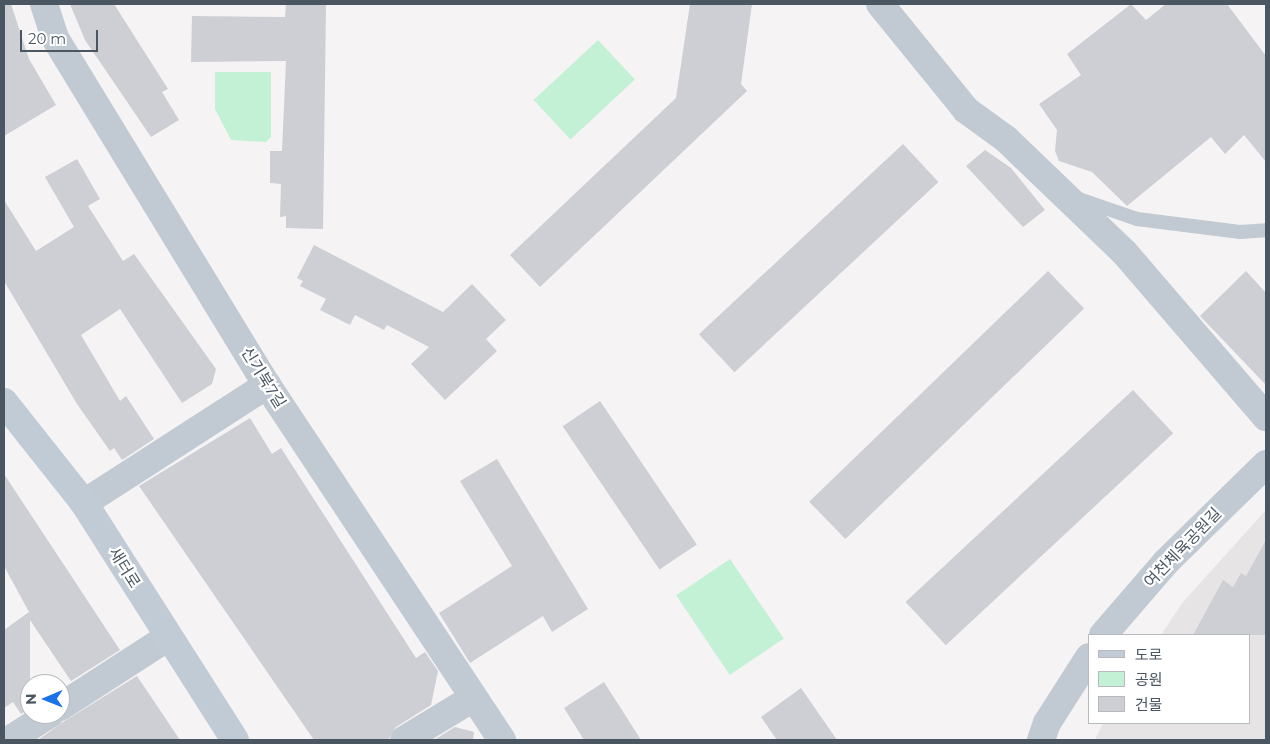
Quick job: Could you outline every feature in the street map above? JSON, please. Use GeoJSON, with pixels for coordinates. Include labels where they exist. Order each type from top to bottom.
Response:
{"type":"FeatureCollection","features":[{"type":"Feature","properties":{"kind":"street","name":"신기북7길"},"geometry":{"type":"LineString","coordinates":[[44,4],[55,38],[267,385],[502,740]]}},
{"type":"Feature","properties":{"kind":"street"},"geometry":{"type":"LineString","coordinates":[[880,4],[966,110],[1063,192],[1124,252],[1266,417]]}},
{"type":"Feature","properties":{"kind":"street"},"geometry":{"type":"LineString","coordinates":[[84,503],[267,385]]}},
{"type":"Feature","properties":{"kind":"street","name":"새터로"},"geometry":{"type":"LineString","coordinates":[[8,411],[84,503],[235,740]]}},
{"type":"Feature","properties":{"kind":"street","name":"여천체육공원길"},"geometry":{"type":"LineString","coordinates":[[1104,634],[1166,562],[1266,464]]}},
{"type":"Feature","properties":{"kind":"street"},"geometry":{"type":"LineString","coordinates":[[70,701],[168,637]]}},
{"type":"Feature","properties":{"kind":"street"},"geometry":{"type":"LineString","coordinates":[[1041,740],[1088,659]]}},
{"type":"Feature","properties":{"kind":"street"},"geometry":{"type":"LineString","coordinates":[[404,740],[473,698]]}},
{"type":"Feature","properties":{"kind":"street"},"geometry":{"type":"LineString","coordinates":[[9,740],[34,724]]}},
{"type":"Feature","properties":{"kind":"lane"},"geometry":{"type":"LineString","coordinates":[[1063,192],[1131,217],[1240,232],[1266,230]]}},
{"type":"Feature","properties":{"kind":"shaded area"},"geometry":{"type":"Polygon","coordinates":[[[1266,510],[1266,740],[1095,740],[1103,724],[1250,724],[1250,634],[1162,634],[1183,602],[1266,510]]]}},
{"type":"Feature","properties":{"kind":"green space"},"geometry":{"type":"Polygon","coordinates":[[[598,40],[635,79],[570,140],[534,100],[598,40]]]}},
{"type":"Feature","properties":{"kind":"green space"},"geometry":{"type":"Polygon","coordinates":[[[215,72],[271,72],[271,137],[266,142],[231,140],[215,109],[215,72]]]}},
{"type":"Feature","properties":{"kind":"green space"},"geometry":{"type":"Polygon","coordinates":[[[730,559],[784,639],[730,675],[676,595],[730,559]]]}},
{"type":"Feature","properties":{"kind":"building"},"geometry":{"type":"Polygon","coordinates":[[[4,4],[11,4],[29,59],[56,105],[4,136],[4,4]]]}},
{"type":"Feature","properties":{"kind":"building"},"geometry":{"type":"Polygon","coordinates":[[[70,4],[114,4],[168,89],[162,92],[179,120],[151,137],[85,40],[70,4]]]}},
{"type":"Feature","properties":{"kind":"building"},"geometry":{"type":"Polygon","coordinates":[[[286,4],[326,4],[323,229],[286,228],[286,216],[280,217],[281,184],[270,183],[270,151],[282,151],[286,61],[191,62],[192,16],[285,17],[286,4]]]}},
{"type":"Feature","properties":{"kind":"building"},"geometry":{"type":"Polygon","coordinates":[[[690,4],[752,4],[741,84],[747,91],[540,287],[510,255],[676,98],[690,4]]]}},
{"type":"Feature","properties":{"kind":"building"},"geometry":{"type":"Polygon","coordinates":[[[1131,4],[1146,20],[1166,4],[1227,4],[1266,56],[1266,162],[1244,135],[1225,154],[1211,137],[1127,206],[1092,172],[1059,161],[1055,151],[1057,130],[1039,104],[1081,75],[1067,54],[1131,4]]]}},
{"type":"Feature","properties":{"kind":"building"},"geometry":{"type":"Polygon","coordinates":[[[903,144],[938,182],[734,372],[699,334],[903,144]]]}},
{"type":"Feature","properties":{"kind":"building"},"geometry":{"type":"Polygon","coordinates":[[[985,150],[1011,168],[1045,210],[1023,227],[966,166],[985,150]]]}},
{"type":"Feature","properties":{"kind":"building"},"geometry":{"type":"Polygon","coordinates":[[[77,159],[100,199],[88,206],[123,261],[134,254],[216,369],[212,384],[182,403],[120,309],[81,335],[120,401],[126,396],[154,439],[122,460],[114,448],[110,451],[77,404],[4,281],[4,200],[36,251],[74,227],[45,177],[77,159]]]}},
{"type":"Feature","properties":{"kind":"building"},"geometry":{"type":"Polygon","coordinates":[[[314,245],[443,312],[472,284],[506,320],[486,339],[497,351],[445,400],[411,364],[429,347],[387,325],[384,330],[355,315],[350,325],[320,310],[326,299],[300,286],[303,281],[297,278],[314,245]]]}},
{"type":"Feature","properties":{"kind":"building"},"geometry":{"type":"Polygon","coordinates":[[[1048,271],[1084,308],[845,539],[809,502],[1048,271]]]}},
{"type":"Feature","properties":{"kind":"building"},"geometry":{"type":"Polygon","coordinates":[[[1246,271],[1266,293],[1266,385],[1200,316],[1246,271]]]}},
{"type":"Feature","properties":{"kind":"building"},"geometry":{"type":"Polygon","coordinates":[[[1133,390],[1173,433],[946,645],[906,602],[1133,390]]]}},
{"type":"Feature","properties":{"kind":"building"},"geometry":{"type":"Polygon","coordinates":[[[600,401],[697,544],[659,570],[563,426],[600,401]]]}},
{"type":"Feature","properties":{"kind":"building"},"geometry":{"type":"Polygon","coordinates":[[[250,418],[272,454],[281,448],[416,658],[425,652],[438,671],[431,705],[396,727],[388,740],[314,740],[139,486],[250,418]]]}},
{"type":"Feature","properties":{"kind":"building"},"geometry":{"type":"Polygon","coordinates":[[[497,459],[588,609],[552,632],[543,616],[470,663],[439,613],[512,566],[460,481],[497,459]]]}},
{"type":"Feature","properties":{"kind":"building"},"geometry":{"type":"Polygon","coordinates":[[[4,474],[120,650],[71,681],[70,674],[66,674],[30,620],[30,674],[20,674],[20,712],[13,702],[4,708],[4,630],[29,612],[4,566],[4,474]]]}},
{"type":"Feature","properties":{"kind":"building"},"geometry":{"type":"Polygon","coordinates":[[[1266,540],[1266,635],[1194,634],[1223,580],[1233,587],[1241,573],[1246,576],[1266,540]]]}},
{"type":"Feature","properties":{"kind":"building"},"geometry":{"type":"Polygon","coordinates":[[[137,676],[180,740],[38,740],[60,724],[70,724],[70,718],[137,676]]]}},
{"type":"Feature","properties":{"kind":"building"},"geometry":{"type":"Polygon","coordinates":[[[604,682],[641,740],[584,740],[564,708],[604,682]]]}},
{"type":"Feature","properties":{"kind":"building"},"geometry":{"type":"Polygon","coordinates":[[[801,688],[837,740],[777,740],[761,717],[801,688]]]}},
{"type":"Feature","properties":{"kind":"building"},"geometry":{"type":"Polygon","coordinates":[[[455,727],[474,732],[473,740],[434,740],[455,727]]]}}]}
